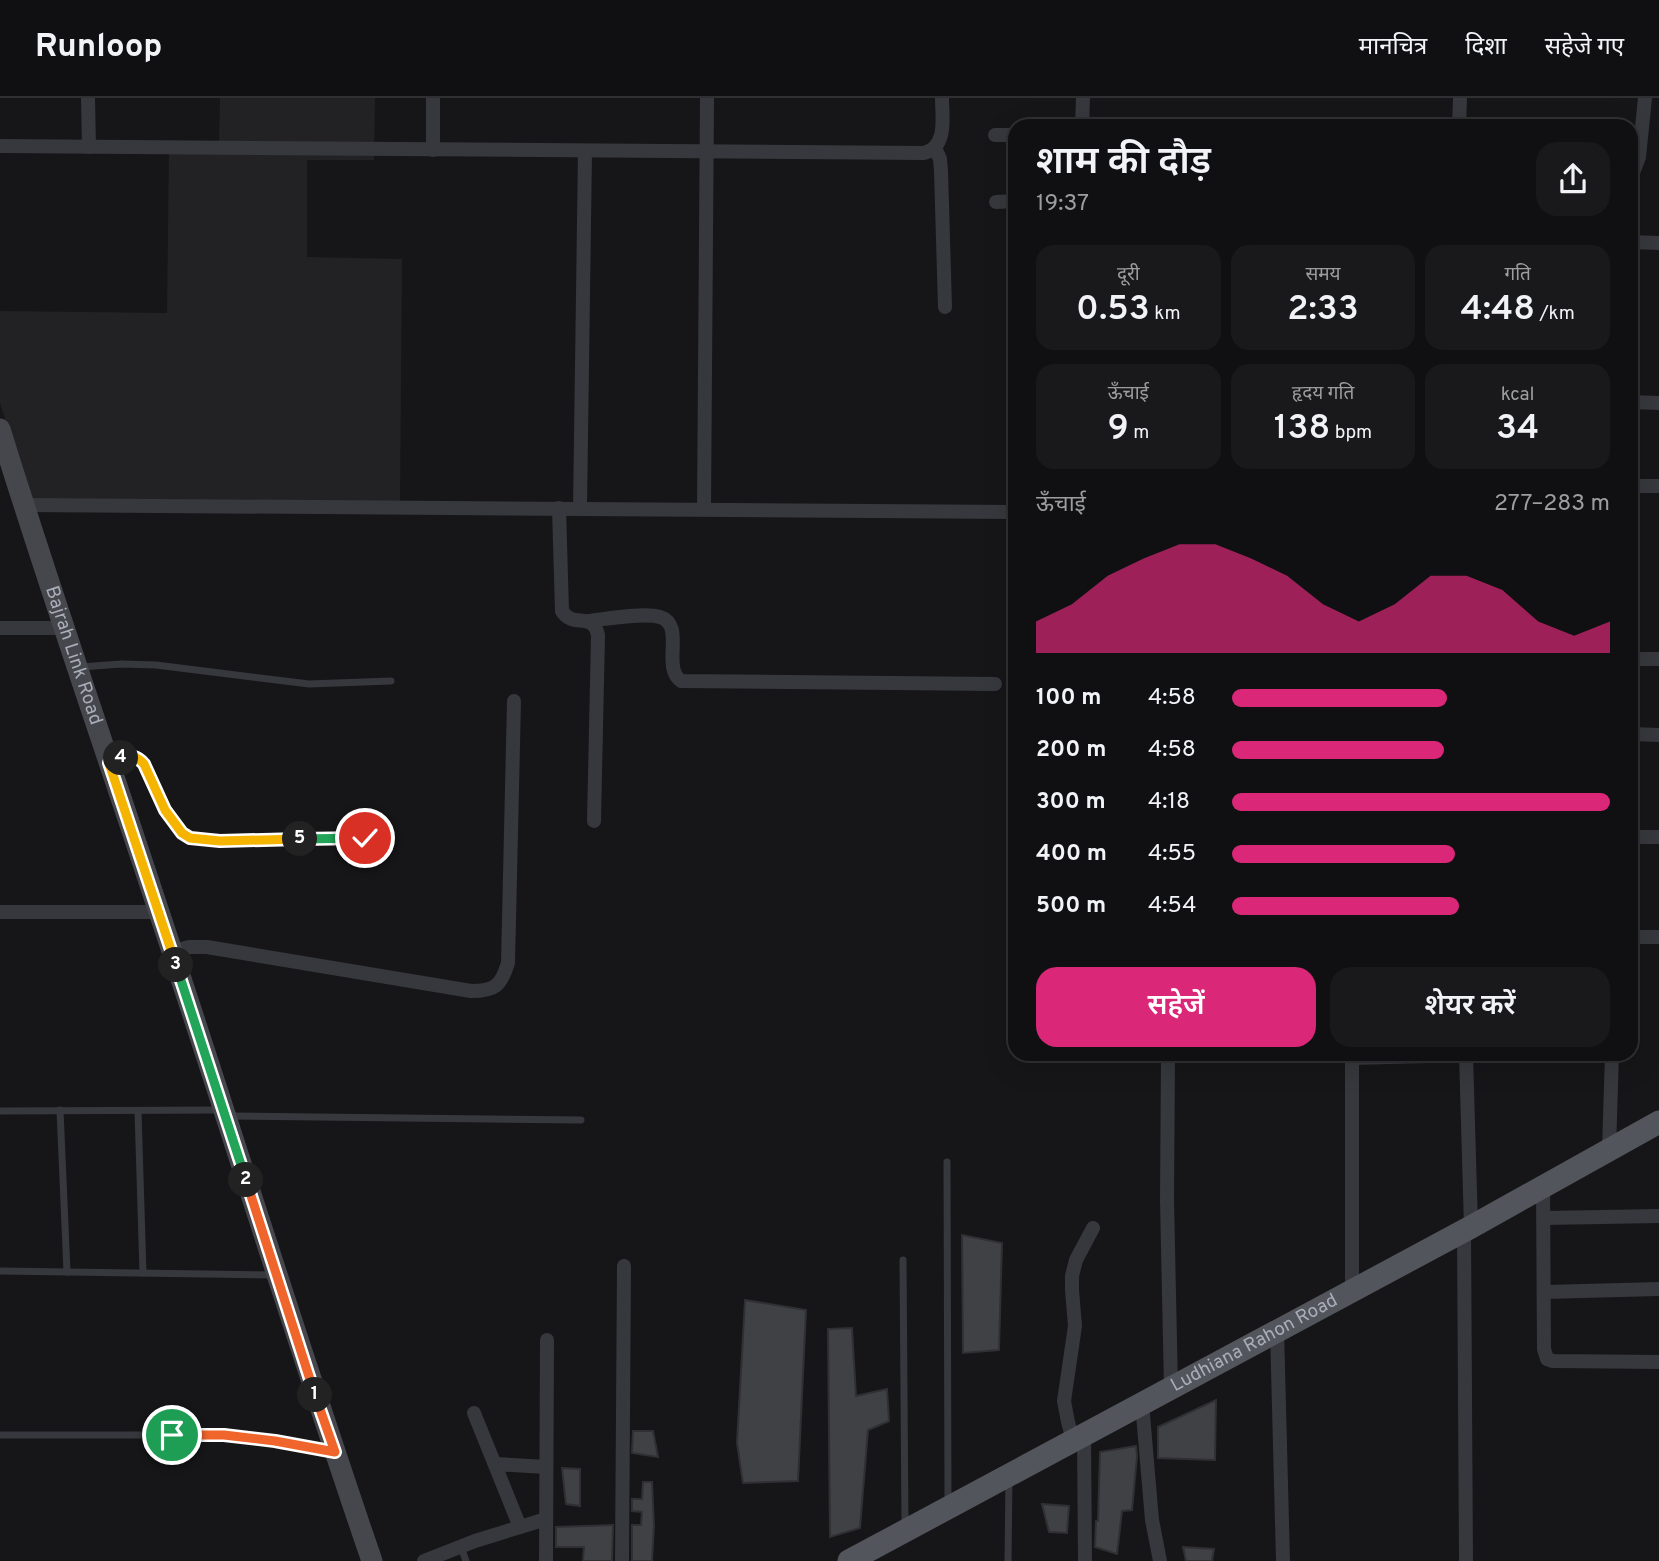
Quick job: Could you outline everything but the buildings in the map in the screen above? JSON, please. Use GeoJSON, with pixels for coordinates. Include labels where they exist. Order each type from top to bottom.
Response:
{"type":"FeatureCollection","features":[{"type":"Feature","properties":{"kind":"main road","name":"Ludhiana Rahon Road"},"geometry":{"type":"LineString","coordinates":[[849,1561],[1467,1229],[1659,1122]]}},
{"type":"Feature","properties":{"kind":"street"},"geometry":{"type":"LineString","coordinates":[[89,98],[89,147]]}},
{"type":"Feature","properties":{"kind":"street"},"geometry":{"type":"LineString","coordinates":[[433,98],[433,150]]}},
{"type":"Feature","properties":{"kind":"street"},"geometry":{"type":"LineString","coordinates":[[704,509],[707,98]]}},
{"type":"Feature","properties":{"kind":"street"},"geometry":{"type":"LineString","coordinates":[[0,146],[924,153],[935,148],[942,134],[942,98]]}},
{"type":"Feature","properties":{"kind":"street"},"geometry":{"type":"LineString","coordinates":[[1082,119],[1083,98]]}},
{"type":"Feature","properties":{"kind":"street"},"geometry":{"type":"LineString","coordinates":[[1459,119],[1460,98]]}},
{"type":"Feature","properties":{"kind":"street"},"geometry":{"type":"LineString","coordinates":[[1638,160],[1644,98]]}},
{"type":"Feature","properties":{"kind":"street"},"geometry":{"type":"LineString","coordinates":[[995,135],[1008,135]]}},
{"type":"Feature","properties":{"kind":"street"},"geometry":{"type":"LineString","coordinates":[[935,148],[941,171],[945,307]]}},
{"type":"Feature","properties":{"kind":"street"},"geometry":{"type":"LineString","coordinates":[[580,508],[585,152]]}},
{"type":"Feature","properties":{"kind":"street"},"geometry":{"type":"LineString","coordinates":[[996,202],[1008,201]]}},
{"type":"Feature","properties":{"kind":"street"},"geometry":{"type":"LineString","coordinates":[[1638,242],[1659,243]]}},
{"type":"Feature","properties":{"kind":"street"},"geometry":{"type":"LineString","coordinates":[[1638,402],[1659,403]]}},
{"type":"Feature","properties":{"kind":"street","name":"Bajrah Link Road"},"geometry":{"type":"LineString","coordinates":[[0,429],[372,1561]]}},
{"type":"Feature","properties":{"kind":"street"},"geometry":{"type":"LineString","coordinates":[[1638,486],[1659,486]]}},
{"type":"Feature","properties":{"kind":"street"},"geometry":{"type":"LineString","coordinates":[[24,505],[1008,512]]}},
{"type":"Feature","properties":{"kind":"street"},"geometry":{"type":"LineString","coordinates":[[559,508],[562,611],[565,616],[569,620],[588,621],[652,616],[667,620],[672,632],[673,666],[677,678],[681,681],[995,684]]}},
{"type":"Feature","properties":{"kind":"street"},"geometry":{"type":"LineString","coordinates":[[588,621],[597,628],[598,642],[594,821]]}},
{"type":"Feature","properties":{"kind":"street"},"geometry":{"type":"LineString","coordinates":[[0,628],[64,628]]}},
{"type":"Feature","properties":{"kind":"street"},"geometry":{"type":"LineString","coordinates":[[1638,659],[1659,659]]}},
{"type":"Feature","properties":{"kind":"street"},"geometry":{"type":"LineString","coordinates":[[172,952],[189,947],[207,947],[460,989],[486,990],[495,987],[504,976],[508,963],[514,701]]}},
{"type":"Feature","properties":{"kind":"street"},"geometry":{"type":"LineString","coordinates":[[1638,734],[1659,735]]}},
{"type":"Feature","properties":{"kind":"street"},"geometry":{"type":"LineString","coordinates":[[1638,837],[1659,837]]}},
{"type":"Feature","properties":{"kind":"street"},"geometry":{"type":"LineString","coordinates":[[0,912],[159,912]]}},
{"type":"Feature","properties":{"kind":"street"},"geometry":{"type":"LineString","coordinates":[[1638,937],[1659,937]]}},
{"type":"Feature","properties":{"kind":"street"},"geometry":{"type":"LineString","coordinates":[[1168,1061],[1167,1200],[1171,1388]]}},
{"type":"Feature","properties":{"kind":"street"},"geometry":{"type":"LineString","coordinates":[[1352,1061],[1352,1291]]}},
{"type":"Feature","properties":{"kind":"street"},"geometry":{"type":"LineString","coordinates":[[1466,1061],[1466,1561]]}},
{"type":"Feature","properties":{"kind":"street"},"geometry":{"type":"LineString","coordinates":[[1609,1150],[1612,1061]]}},
{"type":"Feature","properties":{"kind":"street"},"geometry":{"type":"LineString","coordinates":[[1543,1186],[1544,1349],[1547,1359],[1659,1362]]}},
{"type":"Feature","properties":{"kind":"street"},"geometry":{"type":"LineString","coordinates":[[1544,1218],[1659,1216]]}},
{"type":"Feature","properties":{"kind":"street"},"geometry":{"type":"LineString","coordinates":[[1085,1561],[1078,1438],[1064,1401],[1075,1326],[1072,1276],[1076,1260],[1093,1228]]}},
{"type":"Feature","properties":{"kind":"street"},"geometry":{"type":"LineString","coordinates":[[622,1561],[624,1266]]}},
{"type":"Feature","properties":{"kind":"street"},"geometry":{"type":"LineString","coordinates":[[1545,1292],[1659,1289]]}},
{"type":"Feature","properties":{"kind":"street"},"geometry":{"type":"LineString","coordinates":[[1278,1330],[1283,1561]]}},
{"type":"Feature","properties":{"kind":"street"},"geometry":{"type":"LineString","coordinates":[[546,1561],[547,1340]]}},
{"type":"Feature","properties":{"kind":"street"},"geometry":{"type":"LineString","coordinates":[[1142,1404],[1151,1508],[1160,1561]]}},
{"type":"Feature","properties":{"kind":"street"},"geometry":{"type":"LineString","coordinates":[[474,1413],[520,1527]]}},
{"type":"Feature","properties":{"kind":"street"},"geometry":{"type":"LineString","coordinates":[[495,1464],[546,1467]]}},
{"type":"Feature","properties":{"kind":"street"},"geometry":{"type":"LineString","coordinates":[[424,1561],[463,1554],[546,1518]]}},
{"type":"Feature","properties":{"kind":"lane"},"geometry":{"type":"LineString","coordinates":[[77,667],[156,665],[309,684],[391,681]]}},
{"type":"Feature","properties":{"kind":"lane"},"geometry":{"type":"LineString","coordinates":[[109,763],[127,756],[139,758],[165,810],[182,833],[190,838],[220,841],[365,838]]}},
{"type":"Feature","properties":{"kind":"lane"},"geometry":{"type":"LineString","coordinates":[[60,1110],[67,1272]]}},
{"type":"Feature","properties":{"kind":"lane"},"geometry":{"type":"LineString","coordinates":[[0,1111],[138,1111],[581,1120]]}},
{"type":"Feature","properties":{"kind":"lane"},"geometry":{"type":"LineString","coordinates":[[138,1111],[143,1273]]}},
{"type":"Feature","properties":{"kind":"lane"},"geometry":{"type":"LineString","coordinates":[[947,1162],[948,1507]]}},
{"type":"Feature","properties":{"kind":"lane"},"geometry":{"type":"LineString","coordinates":[[903,1259],[905,1531]]}},
{"type":"Feature","properties":{"kind":"lane"},"geometry":{"type":"LineString","coordinates":[[0,1271],[276,1275]]}},
{"type":"Feature","properties":{"kind":"lane"},"geometry":{"type":"LineString","coordinates":[[0,1435],[224,1435],[335,1452]]}},
{"type":"Feature","properties":{"kind":"lane"},"geometry":{"type":"LineString","coordinates":[[1008,1561],[1009,1475]]}},
{"type":"Feature","properties":{"kind":"shaded area"},"geometry":{"type":"Polygon","coordinates":[[[220,98],[375,98],[374,160],[307,160],[307,257],[402,259],[400,505],[31,501],[0,403],[0,311],[167,313],[169,144],[219,145],[220,98]]]}},
{"type":"Feature","properties":{"kind":"route"},"geometry":{"type":"LineString","coordinates":[[172,1435],[224,1435],[335,1452],[109,763],[127,756],[139,758],[165,810],[182,833],[190,838],[203,841],[365,838]]}}]}
